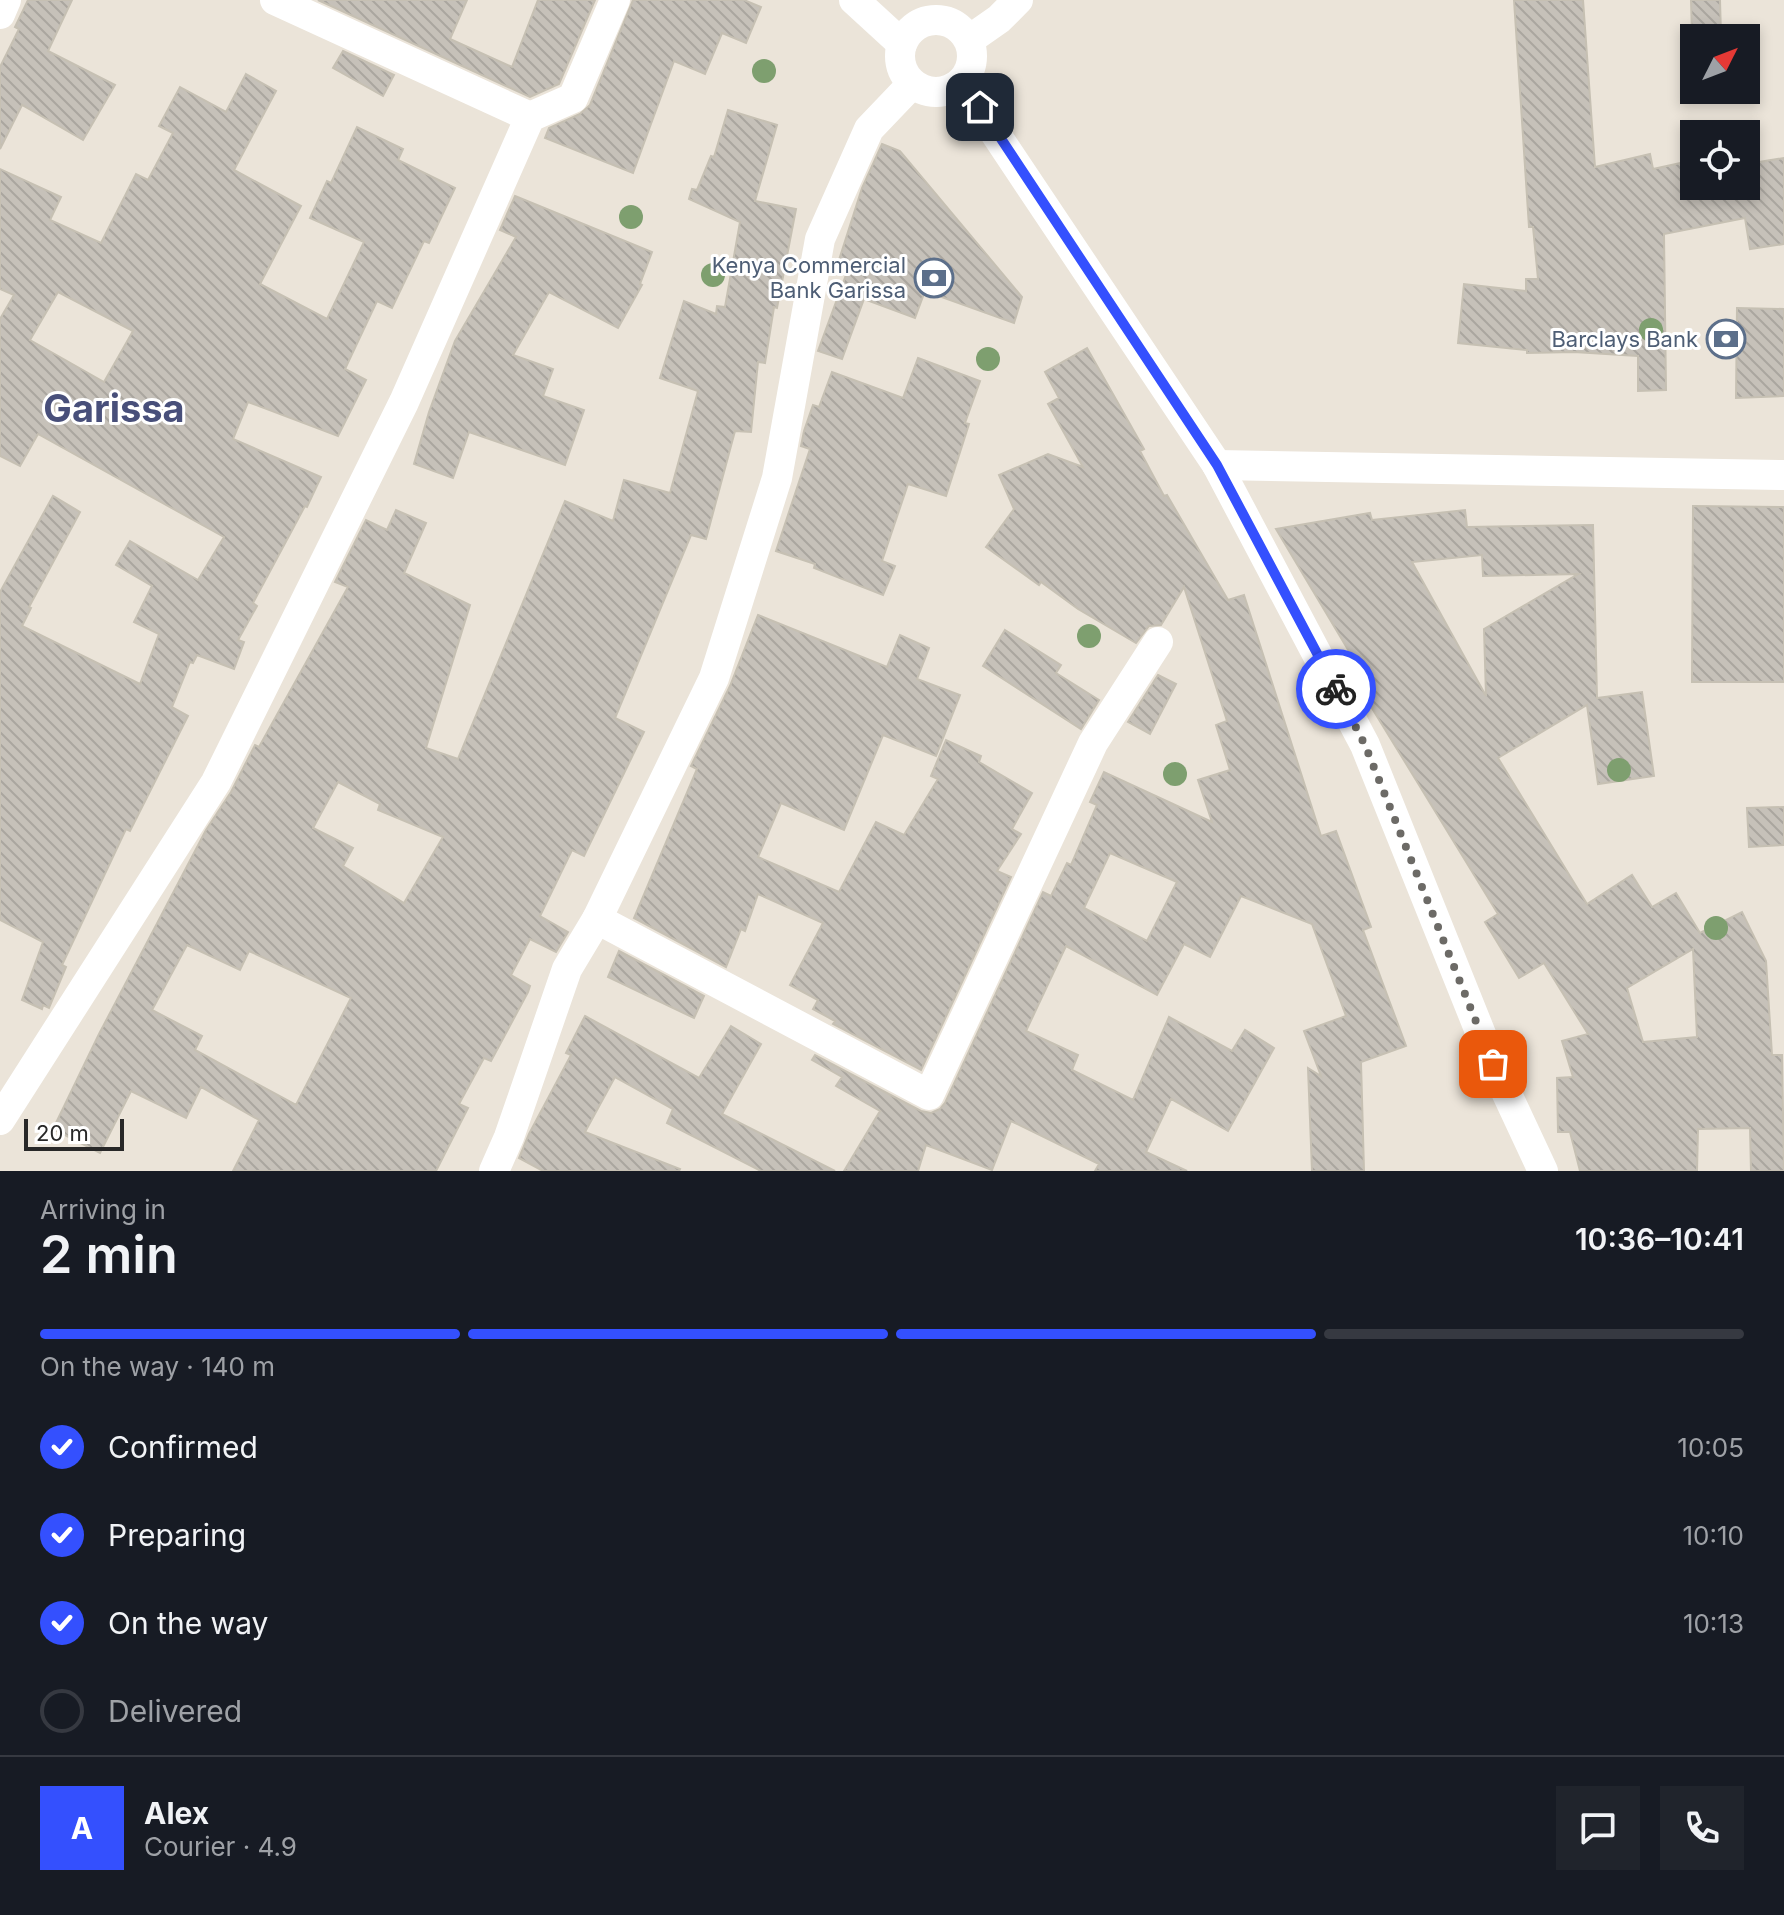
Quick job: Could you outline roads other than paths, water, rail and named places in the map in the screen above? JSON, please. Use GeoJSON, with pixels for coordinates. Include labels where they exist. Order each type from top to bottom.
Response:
{"type":"FeatureCollection","features":[{"type":"Feature","properties":{"kind":"street"},"geometry":{"type":"LineString","coordinates":[[0,14],[6,0]]}},
{"type":"Feature","properties":{"kind":"street"},"geometry":{"type":"LineString","coordinates":[[275,0],[530,117]]}},
{"type":"Feature","properties":{"kind":"street"},"geometry":{"type":"LineString","coordinates":[[0,1120],[216,782],[404,402],[530,117],[573,98],[615,0]]}},
{"type":"Feature","properties":{"kind":"street"},"geometry":{"type":"LineString","coordinates":[[854,0],[902,44]]}},
{"type":"Feature","properties":{"kind":"street"},"geometry":{"type":"LineString","coordinates":[[910,0],[934,20]]}},
{"type":"Feature","properties":{"kind":"street"},"geometry":{"type":"LineString","coordinates":[[969,40],[999,19],[1018,0]]}},
{"type":"Feature","properties":{"kind":"street"},"geometry":{"type":"LineString","coordinates":[[934,20],[948,22],[960,29],[969,40],[973,54],[971,68],[964,81],[953,89],[925,91],[912,84],[904,73],[900,59],[902,44],[909,32],[920,24],[934,20]]}},
{"type":"Feature","properties":{"kind":"street"},"geometry":{"type":"LineString","coordinates":[[964,81],[995,133],[1217,465],[1365,745],[1493,1064],[1543,1171]]}},
{"type":"Feature","properties":{"kind":"street"},"geometry":{"type":"LineString","coordinates":[[494,1171],[509,1137],[567,969],[597,919],[714,678],[777,478],[820,239],[869,129],[912,84]]}},
{"type":"Feature","properties":{"kind":"street"},"geometry":{"type":"LineString","coordinates":[[1217,465],[1784,475]]}},
{"type":"Feature","properties":{"kind":"street"},"geometry":{"type":"LineString","coordinates":[[597,919],[929,1095],[1093,743],[1158,642]]}},
{"type":"Feature","properties":{"kind":"place","name":"Kenya Commercial Bank Garissa"},"geometry":{"type":"Point","coordinates":[934,278]}},
{"type":"Feature","properties":{"kind":"place","name":"Barclays Bank"},"geometry":{"type":"Point","coordinates":[1726,339]}},
{"type":"Feature","properties":{"kind":"district","name":"Garissa"},"geometry":{"type":"Point","coordinates":[114,409]}}]}
